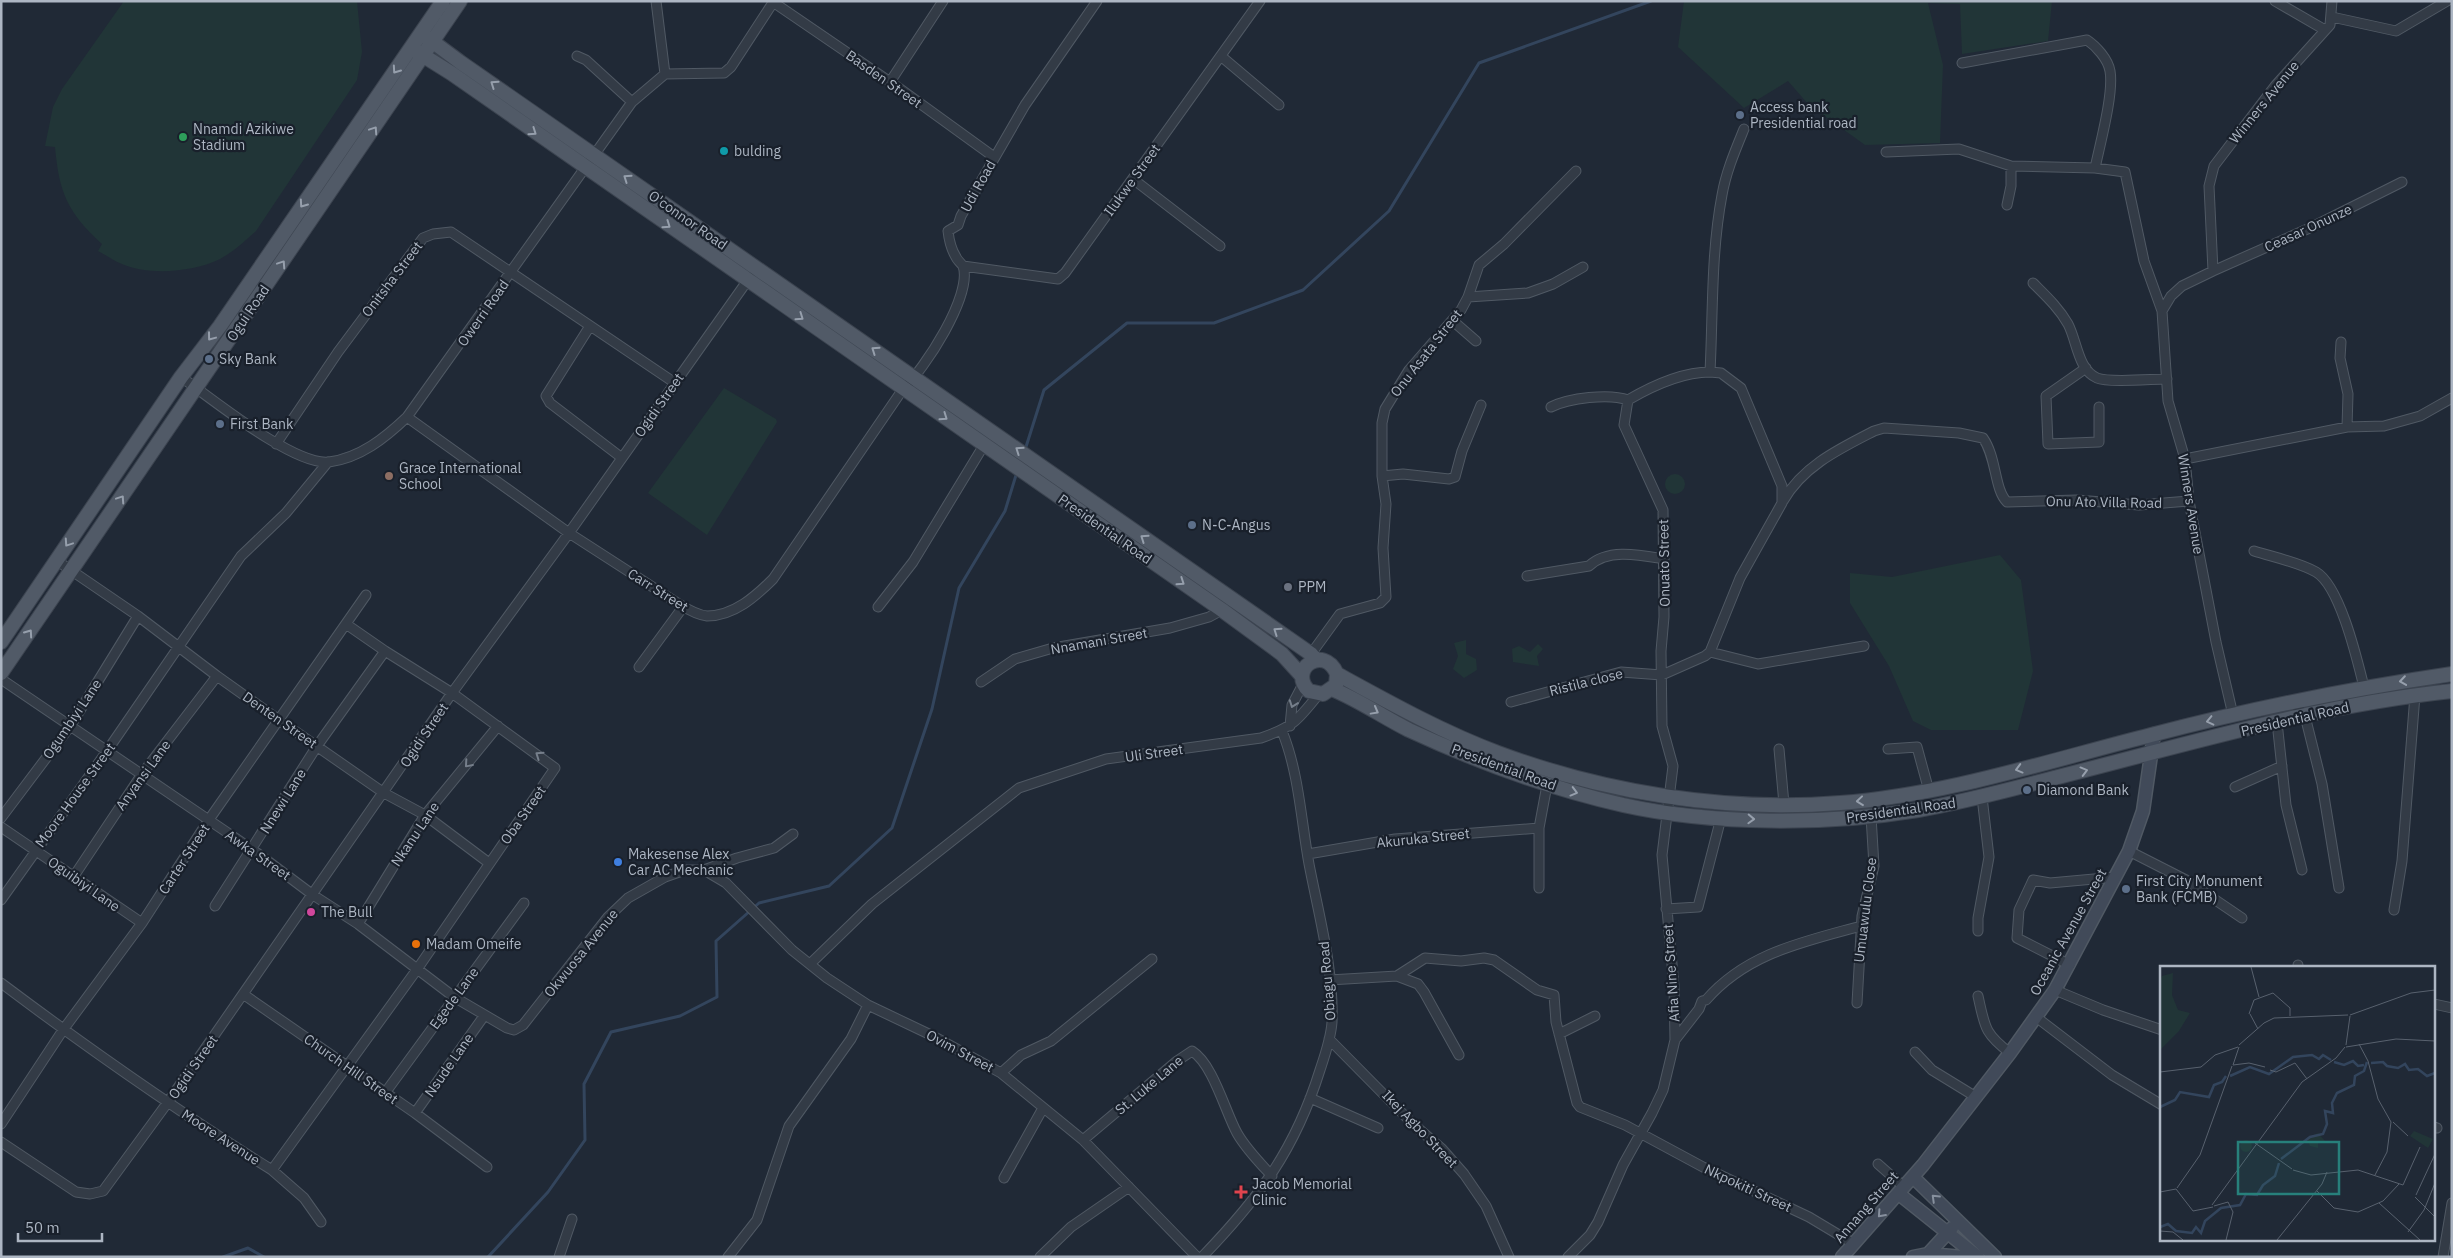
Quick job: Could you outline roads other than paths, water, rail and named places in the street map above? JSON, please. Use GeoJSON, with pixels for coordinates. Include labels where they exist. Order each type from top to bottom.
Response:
{"type":"FeatureCollection","features":[{"type":"Feature","properties":{"kind":"main road","name":"Ogui Road"},"geometry":{"type":"LineString","coordinates":[[1,642],[181,376],[220,326],[443,1]]}},
{"type":"Feature","properties":{"kind":"main road","name":"Ogui Road"},"geometry":{"type":"LineString","coordinates":[[1,673],[460,1]]}},
{"type":"Feature","properties":{"kind":"main road"},"geometry":{"type":"LineString","coordinates":[[447,20],[448,42],[460,62]]}},
{"type":"Feature","properties":{"kind":"main road","name":"O'connor Road"},"geometry":{"type":"LineString","coordinates":[[421,33],[916,378]]}},
{"type":"Feature","properties":{"kind":"main road","name":"O'connor Road"},"geometry":{"type":"LineString","coordinates":[[411,48],[451,73],[904,389]]}},
{"type":"Feature","properties":{"kind":"main road"},"geometry":{"type":"LineString","coordinates":[[410,76],[428,72],[451,73]]}},
{"type":"Feature","properties":{"kind":"main road","name":"Presidential Road"},"geometry":{"type":"LineString","coordinates":[[916,378],[1313,657],[1329,663],[1337,674],[1412,715],[1498,753],[1588,781],[1638,792],[1709,801],[1784,804],[1839,803],[1929,791],[2233,715],[2364,687],[2452,674]]}},
{"type":"Feature","properties":{"kind":"main road","name":"Presidential Road"},"geometry":{"type":"LineString","coordinates":[[904,389],[1239,622],[1282,654],[1303,680],[1309,691],[1318,695]]}},
{"type":"Feature","properties":{"kind":"main road"},"geometry":{"type":"LineString","coordinates":[[1041,484],[1050,472]]}},
{"type":"Feature","properties":{"kind":"main road"},"geometry":{"type":"LineString","coordinates":[[1239,622],[1248,610]]}},
{"type":"Feature","properties":{"kind":"main road"},"geometry":{"type":"LineString","coordinates":[[1303,680],[1305,667],[1313,657]]}},
{"type":"Feature","properties":{"kind":"main road"},"geometry":{"type":"LineString","coordinates":[[1318,695],[1328,692],[1336,685],[1337,674]]}},
{"type":"Feature","properties":{"kind":"main road","name":"Presidential Road"},"geometry":{"type":"LineString","coordinates":[[1332,689],[1406,728],[1504,771],[1547,785],[1626,806],[1721,818],[1830,819],[1919,810],[1982,797],[2277,722],[2416,695],[2452,691]]}},
{"type":"Feature","properties":{"kind":"main road","name":"Oceanic Avenue Street"},"geometry":{"type":"LineString","coordinates":[[1913,1177],[2010,1054],[2055,990],[2070,965],[2129,851],[2143,811],[2154,734]]}},
{"type":"Feature","properties":{"kind":"main road"},"geometry":{"type":"LineString","coordinates":[[1913,1177],[1995,1257]]}},
{"type":"Feature","properties":{"kind":"main road","name":"Annang Street"},"geometry":{"type":"LineString","coordinates":[[1842,1257],[1913,1177]]}},
{"type":"Feature","properties":{"kind":"main road"},"geometry":{"type":"LineString","coordinates":[[1901,1191],[1947,1233],[1978,1257]]}},
{"type":"Feature","properties":{"kind":"main road"},"geometry":{"type":"LineString","coordinates":[[1928,1254],[1959,1220]]}},
{"type":"Feature","properties":{"kind":"main road"},"geometry":{"type":"LineString","coordinates":[[1912,1257],[1928,1254],[1962,1257]]}},
{"type":"Feature","properties":{"kind":"street"},"geometry":{"type":"LineString","coordinates":[[656,1],[665,74],[724,73],[731,67],[774,2]]}},
{"type":"Feature","properties":{"kind":"street"},"geometry":{"type":"LineString","coordinates":[[890,82],[943,1]]}},
{"type":"Feature","properties":{"kind":"street","name":"Udi Road"},"geometry":{"type":"LineString","coordinates":[[963,266],[955,256],[948,231],[958,225],[961,216],[1025,105],[1097,1]]}},
{"type":"Feature","properties":{"kind":"street","name":"Ilukwe Street"},"geometry":{"type":"LineString","coordinates":[[963,266],[1058,279],[1065,273],[1222,57],[1260,1]]}},
{"type":"Feature","properties":{"kind":"street"},"geometry":{"type":"LineString","coordinates":[[2275,1],[2325,30]]}},
{"type":"Feature","properties":{"kind":"street","name":"Winners Avenue"},"geometry":{"type":"LineString","coordinates":[[2213,271],[2209,186],[2214,166],[2275,86],[2325,30],[2332,17],[2332,1]]}},
{"type":"Feature","properties":{"kind":"street"},"geometry":{"type":"LineString","coordinates":[[2332,17],[2396,31],[2447,1]]}},
{"type":"Feature","properties":{"kind":"street","name":"Basden Street"},"geometry":{"type":"LineString","coordinates":[[774,2],[994,157]]}},
{"type":"Feature","properties":{"kind":"street"},"geometry":{"type":"LineString","coordinates":[[1886,152],[1959,149],[2011,166],[2095,168],[2108,101],[2110,71],[2095,45],[2087,40],[1962,63]]}},
{"type":"Feature","properties":{"kind":"street"},"geometry":{"type":"LineString","coordinates":[[577,56],[586,60],[632,102]]}},
{"type":"Feature","properties":{"kind":"street"},"geometry":{"type":"LineString","coordinates":[[1222,57],[1279,105]]}},
{"type":"Feature","properties":{"kind":"street","name":"Owerri Road"},"geometry":{"type":"LineString","coordinates":[[181,376],[276,444],[312,460],[328,462],[357,454],[373,446],[407,417],[632,102],[665,74]]}},
{"type":"Feature","properties":{"kind":"street"},"geometry":{"type":"LineString","coordinates":[[1710,372],[1716,251],[1722,195],[1732,160],[1744,129]]}},
{"type":"Feature","properties":{"kind":"street"},"geometry":{"type":"LineString","coordinates":[[2007,205],[2011,186],[2011,166]]}},
{"type":"Feature","properties":{"kind":"street","name":"Winners Avenue"},"geometry":{"type":"LineString","coordinates":[[2095,168],[2125,172],[2144,261],[2162,311],[2168,401],[2185,459],[2188,501],[2216,642],[2233,715]]}},
{"type":"Feature","properties":{"kind":"street","name":"Onu Asata Street"},"geometry":{"type":"LineString","coordinates":[[1313,657],[1340,614],[1380,602],[1386,597],[1383,548],[1386,504],[1382,476],[1382,423],[1385,409],[1409,370],[1453,320],[1468,298],[1479,264],[1504,244],[1576,172]]}},
{"type":"Feature","properties":{"kind":"street"},"geometry":{"type":"LineString","coordinates":[[1133,179],[1220,246]]}},
{"type":"Feature","properties":{"kind":"street","name":"Ceasar Onunze"},"geometry":{"type":"LineString","coordinates":[[2213,271],[2312,227],[2402,182]]}},
{"type":"Feature","properties":{"kind":"street","name":"Onitsha Street"},"geometry":{"type":"LineString","coordinates":[[276,444],[338,352],[423,238],[433,234],[450,232],[675,383]]}},
{"type":"Feature","properties":{"kind":"street"},"geometry":{"type":"LineString","coordinates":[[916,378],[958,304],[963,286],[963,266]]}},
{"type":"Feature","properties":{"kind":"street"},"geometry":{"type":"LineString","coordinates":[[1468,298],[1528,292],[1554,284],[1583,267]]}},
{"type":"Feature","properties":{"kind":"street","name":"Ogidi Street"},"geometry":{"type":"LineString","coordinates":[[1,1142],[76,1192],[90,1194],[103,1191],[244,994],[452,693],[569,533],[757,268]]}},
{"type":"Feature","properties":{"kind":"street"},"geometry":{"type":"LineString","coordinates":[[2162,311],[2171,296],[2182,286],[2213,271]]}},
{"type":"Feature","properties":{"kind":"street"},"geometry":{"type":"LineString","coordinates":[[2033,283],[2052,302],[2068,324],[2086,368],[2097,378],[2104,380],[2167,379]]}},
{"type":"Feature","properties":{"kind":"street"},"geometry":{"type":"LineString","coordinates":[[1453,320],[1476,341]]}},
{"type":"Feature","properties":{"kind":"street"},"geometry":{"type":"LineString","coordinates":[[590,326],[546,396],[550,402],[622,458]]}},
{"type":"Feature","properties":{"kind":"street"},"geometry":{"type":"LineString","coordinates":[[2341,342],[2340,358],[2348,394],[2347,427]]}},
{"type":"Feature","properties":{"kind":"street"},"geometry":{"type":"LineString","coordinates":[[2086,368],[2046,396],[2048,444],[2099,442],[2099,407]]}},
{"type":"Feature","properties":{"kind":"street"},"geometry":{"type":"LineString","coordinates":[[1551,407],[1567,401],[1592,397],[1621,397],[1628,400],[1664,382],[1697,372],[1721,373],[1741,388],[1782,486],[1782,503],[1740,578],[1710,652],[1698,660],[1662,675]]}},
{"type":"Feature","properties":{"kind":"street","name":"Carr Street"},"geometry":{"type":"LineString","coordinates":[[407,417],[569,533],[683,606],[706,616],[721,614],[739,607],[760,592],[774,578],[904,389],[916,378]]}},
{"type":"Feature","properties":{"kind":"street"},"geometry":{"type":"LineString","coordinates":[[2185,459],[2347,427],[2384,426],[2420,416],[2452,398]]}},
{"type":"Feature","properties":{"kind":"street","name":"Onuato Street"},"geometry":{"type":"LineString","coordinates":[[1628,400],[1624,425],[1663,510],[1662,726],[1673,766],[1671,797],[1666,811]]}},
{"type":"Feature","properties":{"kind":"street"},"geometry":{"type":"LineString","coordinates":[[1382,476],[1403,474],[1449,479],[1455,477],[1462,451],[1481,405]]}},
{"type":"Feature","properties":{"kind":"street","name":"Onu Ato Villa Road"},"geometry":{"type":"LineString","coordinates":[[1782,503],[1791,486],[1812,466],[1874,430],[1884,428],[1959,433],[1983,438],[1994,458],[2002,497],[2007,502],[2077,500],[2139,505],[2188,501]]}},
{"type":"Feature","properties":{"kind":"street"},"geometry":{"type":"LineString","coordinates":[[878,607],[913,562],[985,445]]}},
{"type":"Feature","properties":{"kind":"street"},"geometry":{"type":"LineString","coordinates":[[178,646],[241,556],[286,513],[328,462]]}},
{"type":"Feature","properties":{"kind":"street"},"geometry":{"type":"LineString","coordinates":[[2254,551],[2316,572],[2331,588],[2340,609],[2364,687]]}},
{"type":"Feature","properties":{"kind":"street"},"geometry":{"type":"LineString","coordinates":[[1527,576],[1588,566],[1596,559],[1604,556],[1632,554],[1664,559]]}},
{"type":"Feature","properties":{"kind":"street","name":"Denten Street"},"geometry":{"type":"LineString","coordinates":[[56,560],[138,616],[279,720],[384,793],[425,815],[489,863]]}},
{"type":"Feature","properties":{"kind":"street","name":"Carter Street"},"geometry":{"type":"LineString","coordinates":[[1,1124],[63,1030],[142,923],[208,820],[366,595]]}},
{"type":"Feature","properties":{"kind":"street"},"geometry":{"type":"LineString","coordinates":[[639,667],[683,606]]}},
{"type":"Feature","properties":{"kind":"street","name":"Nnamani Street"},"geometry":{"type":"LineString","coordinates":[[981,682],[1015,659],[1053,648],[1170,628],[1209,617],[1222,610]]}},
{"type":"Feature","properties":{"kind":"street","name":"Ogumbiyi Lane"},"geometry":{"type":"LineString","coordinates":[[1,818],[70,725],[138,616]]}},
{"type":"Feature","properties":{"kind":"street","name":"Oba Street"},"geometry":{"type":"LineString","coordinates":[[346,624],[452,693],[553,765],[555,770],[418,968]]}},
{"type":"Feature","properties":{"kind":"street","name":"Moore House Street"},"geometry":{"type":"LineString","coordinates":[[1,900],[107,751],[178,646]]}},
{"type":"Feature","properties":{"kind":"street"},"geometry":{"type":"LineString","coordinates":[[1710,652],[1758,664],[1864,646]]}},
{"type":"Feature","properties":{"kind":"street","name":"Nnewi Lane"},"geometry":{"type":"LineString","coordinates":[[215,906],[253,850],[317,746],[385,651]]}},
{"type":"Feature","properties":{"kind":"street","name":"Ristila close"},"geometry":{"type":"LineString","coordinates":[[1511,702],[1621,672],[1662,675]]}},
{"type":"Feature","properties":{"kind":"street","name":"Anyansi Lane"},"geometry":{"type":"LineString","coordinates":[[74,876],[142,774],[217,676]]}},
{"type":"Feature","properties":{"kind":"street","name":"Awka Street"},"geometry":{"type":"LineString","coordinates":[[1,679],[253,850],[313,895],[358,924],[454,996],[484,1016],[514,1030]]}},
{"type":"Feature","properties":{"kind":"street","name":"Obiagu Road"},"geometry":{"type":"LineString","coordinates":[[1202,1257],[1243,1213],[1272,1176],[1297,1129],[1310,1098],[1332,1024],[1329,980],[1286,728],[1292,705],[1303,680]]}},
{"type":"Feature","properties":{"kind":"street"},"geometry":{"type":"LineString","coordinates":[[1286,728],[1303,716],[1318,695]]}},
{"type":"Feature","properties":{"kind":"street"},"geometry":{"type":"LineString","coordinates":[[2394,910],[2402,861],[2416,695]]}},
{"type":"Feature","properties":{"kind":"street"},"geometry":{"type":"LineString","coordinates":[[2293,702],[2306,716],[2322,784],[2339,888]]}},
{"type":"Feature","properties":{"kind":"street"},"geometry":{"type":"LineString","coordinates":[[2277,722],[2286,805],[2302,870]]}},
{"type":"Feature","properties":{"kind":"street","name":"Nkanu Lane"},"geometry":{"type":"LineString","coordinates":[[358,924],[425,815],[498,726]]}},
{"type":"Feature","properties":{"kind":"street","name":"Uli Street"},"geometry":{"type":"LineString","coordinates":[[810,964],[872,904],[1019,788],[1106,759],[1261,738],[1286,728]]}},
{"type":"Feature","properties":{"kind":"street"},"geometry":{"type":"LineString","coordinates":[[1888,749],[1917,747],[1929,791]]}},
{"type":"Feature","properties":{"kind":"street"},"geometry":{"type":"LineString","coordinates":[[1779,749],[1784,804]]}},
{"type":"Feature","properties":{"kind":"street"},"geometry":{"type":"LineString","coordinates":[[2235,787],[2282,766]]}},
{"type":"Feature","properties":{"kind":"street"},"geometry":{"type":"LineString","coordinates":[[1539,888],[1539,828],[1547,785]]}},
{"type":"Feature","properties":{"kind":"street"},"geometry":{"type":"LineString","coordinates":[[1978,931],[1978,918],[1989,857],[1982,797]]}},
{"type":"Feature","properties":{"kind":"street","name":"Afia Nine Street"},"geometry":{"type":"LineString","coordinates":[[1568,1257],[1590,1235],[1598,1222],[1623,1165],[1663,1090],[1675,1040],[1674,986],[1662,855],[1666,811]]}},
{"type":"Feature","properties":{"kind":"street","name":"Umuawulu Close"},"geometry":{"type":"LineString","coordinates":[[1857,1003],[1861,926],[1874,866],[1871,816]]}},
{"type":"Feature","properties":{"kind":"street"},"geometry":{"type":"LineString","coordinates":[[1666,909],[1698,907],[1721,818]]}},
{"type":"Feature","properties":{"kind":"street","name":"Oguibiyi Lane"},"geometry":{"type":"LineString","coordinates":[[1,827],[142,923]]}},
{"type":"Feature","properties":{"kind":"street","name":"Akuruka Street"},"geometry":{"type":"LineString","coordinates":[[1308,854],[1395,839],[1539,828]]}},
{"type":"Feature","properties":{"kind":"street","name":"Okwuosa Avenue"},"geometry":{"type":"LineString","coordinates":[[514,1030],[523,1025],[608,917],[628,898],[664,877],[685,870],[704,870],[774,848],[793,834]]}},
{"type":"Feature","properties":{"kind":"street"},"geometry":{"type":"LineString","coordinates":[[2129,851],[2186,880],[2242,918]]}},
{"type":"Feature","properties":{"kind":"street","name":"Ovim Street"},"geometry":{"type":"LineString","coordinates":[[704,870],[726,883],[748,903],[792,950],[868,1005],[933,1036],[1001,1073],[1083,1140],[1197,1257]]}},
{"type":"Feature","properties":{"kind":"street"},"geometry":{"type":"LineString","coordinates":[[2070,965],[2017,938],[2019,910],[2033,880],[2050,883],[2116,877]]}},
{"type":"Feature","properties":{"kind":"street","name":"Egede Lane"},"geometry":{"type":"LineString","coordinates":[[385,1093],[454,996],[524,903]]}},
{"type":"Feature","properties":{"kind":"street"},"geometry":{"type":"LineString","coordinates":[[1675,1040],[1699,1009],[1702,1001],[1706,1000],[1717,987],[1741,968],[1789,947],[1861,926]]}},
{"type":"Feature","properties":{"kind":"street"},"geometry":{"type":"LineString","coordinates":[[1397,976],[1425,958],[1494,960],[1537,990],[1554,994],[1559,1034],[1595,1016]]}},
{"type":"Feature","properties":{"kind":"street"},"geometry":{"type":"LineString","coordinates":[[1001,1073],[1028,1050],[1051,1041],[1152,960]]}},
{"type":"Feature","properties":{"kind":"street","name":"Moore Avenue"},"geometry":{"type":"LineString","coordinates":[[63,1030],[272,1170],[418,968]]}},
{"type":"Feature","properties":{"kind":"street"},"geometry":{"type":"LineString","coordinates":[[1329,980],[1397,976],[1418,984],[1459,1055]]}},
{"type":"Feature","properties":{"kind":"street"},"geometry":{"type":"LineString","coordinates":[[1,983],[63,1030]]}},
{"type":"Feature","properties":{"kind":"street"},"geometry":{"type":"LineString","coordinates":[[2055,990],[2103,1010],[2160,1029]]}},
{"type":"Feature","properties":{"kind":"street","name":"Church Hill Street"},"geometry":{"type":"LineString","coordinates":[[244,994],[415,1113],[487,1167]]}},
{"type":"Feature","properties":{"kind":"street"},"geometry":{"type":"LineString","coordinates":[[1978,996],[1985,1029],[1993,1040],[2010,1054]]}},
{"type":"Feature","properties":{"kind":"street"},"geometry":{"type":"LineString","coordinates":[[2436,1004],[2452,1008]]}},
{"type":"Feature","properties":{"kind":"street"},"geometry":{"type":"LineString","coordinates":[[728,1257],[756,1220],[789,1126],[851,1039],[868,1005]]}},
{"type":"Feature","properties":{"kind":"street","name":"Nsude Lane"},"geometry":{"type":"LineString","coordinates":[[415,1113],[484,1016]]}},
{"type":"Feature","properties":{"kind":"street"},"geometry":{"type":"LineString","coordinates":[[2036,1017],[2112,1075],[2160,1104]]}},
{"type":"Feature","properties":{"kind":"street","name":"Nkpokiti Street"},"geometry":{"type":"LineString","coordinates":[[1559,1034],[1577,1103],[1580,1107],[1641,1134],[1703,1167],[1809,1218],[1854,1244]]}},
{"type":"Feature","properties":{"kind":"street","name":"Ikej Agbo Street"},"geometry":{"type":"LineString","coordinates":[[1329,1038],[1464,1174],[1486,1206],[1509,1257]]}},
{"type":"Feature","properties":{"kind":"street","name":"St. Luke Lane"},"geometry":{"type":"LineString","coordinates":[[1083,1140],[1177,1061],[1192,1051],[1217,1084],[1242,1140],[1252,1155],[1272,1176]]}},
{"type":"Feature","properties":{"kind":"street"},"geometry":{"type":"LineString","coordinates":[[1915,1052],[1932,1070],[1976,1097]]}},
{"type":"Feature","properties":{"kind":"street"},"geometry":{"type":"LineString","coordinates":[[1310,1098],[1378,1128]]}},
{"type":"Feature","properties":{"kind":"street"},"geometry":{"type":"LineString","coordinates":[[1004,1178],[1043,1108]]}},
{"type":"Feature","properties":{"kind":"street"},"geometry":{"type":"LineString","coordinates":[[1878,1164],[1901,1191]]}},
{"type":"Feature","properties":{"kind":"street"},"geometry":{"type":"LineString","coordinates":[[272,1170],[304,1198],[320,1222]]}},
{"type":"Feature","properties":{"kind":"street"},"geometry":{"type":"LineString","coordinates":[[1040,1257],[1071,1227],[1129,1187]]}},
{"type":"Feature","properties":{"kind":"street"},"geometry":{"type":"LineString","coordinates":[[2444,1257],[2452,1203]]}},
{"type":"Feature","properties":{"kind":"street"},"geometry":{"type":"LineString","coordinates":[[559,1257],[572,1219]]}},
{"type":"Feature","properties":{"kind":"waterway"},"geometry":{"type":"LineString","coordinates":[[1025,450],[1044,390],[1127,323],[1214,323],[1303,290],[1389,211],[1479,63],[1651,1]]}},
{"type":"Feature","properties":{"kind":"waterway"},"geometry":{"type":"LineString","coordinates":[[488,1257],[548,1192],[585,1140],[584,1084],[611,1032],[680,1016],[717,997],[716,941],[759,903],[829,886],[892,828],[932,709],[959,588],[1005,511],[1017,472]]}},
{"type":"Feature","properties":{"kind":"waterway"},"geometry":{"type":"LineString","coordinates":[[223,1257],[248,1248],[264,1257]]}},
{"type":"Feature","properties":{"kind":"place","name":"Access bank Presidential road"},"geometry":{"type":"Point","coordinates":[1740,115]}},
{"type":"Feature","properties":{"kind":"place","name":"Nnamdi Azikiwe Stadium"},"geometry":{"type":"Point","coordinates":[183,137]}},
{"type":"Feature","properties":{"kind":"place","name":"bulding"},"geometry":{"type":"Point","coordinates":[724,151]}},
{"type":"Feature","properties":{"kind":"place","name":"Sky Bank"},"geometry":{"type":"Point","coordinates":[209,359]}},
{"type":"Feature","properties":{"kind":"place","name":"First Bank"},"geometry":{"type":"Point","coordinates":[220,424]}},
{"type":"Feature","properties":{"kind":"place","name":"Grace International School"},"geometry":{"type":"Point","coordinates":[389,476]}},
{"type":"Feature","properties":{"kind":"place","name":"N-C-Angus"},"geometry":{"type":"Point","coordinates":[1192,525]}},
{"type":"Feature","properties":{"kind":"place","name":"PPM"},"geometry":{"type":"Point","coordinates":[1288,587]}},
{"type":"Feature","properties":{"kind":"place","name":"Diamond Bank"},"geometry":{"type":"Point","coordinates":[2027,790]}},
{"type":"Feature","properties":{"kind":"place","name":"Makesense Alex Car AC Mechanic"},"geometry":{"type":"Point","coordinates":[618,862]}},
{"type":"Feature","properties":{"kind":"place","name":"First City Monument Bank (FCMB)"},"geometry":{"type":"Point","coordinates":[2126,889]}},
{"type":"Feature","properties":{"kind":"place","name":"The Bull"},"geometry":{"type":"Point","coordinates":[311,912]}},
{"type":"Feature","properties":{"kind":"place","name":"Madam Omeife"},"geometry":{"type":"Point","coordinates":[416,944]}},
{"type":"Feature","properties":{"kind":"place","name":"Jacob Memorial Clinic"},"geometry":{"type":"Point","coordinates":[1241,1192]}}]}
